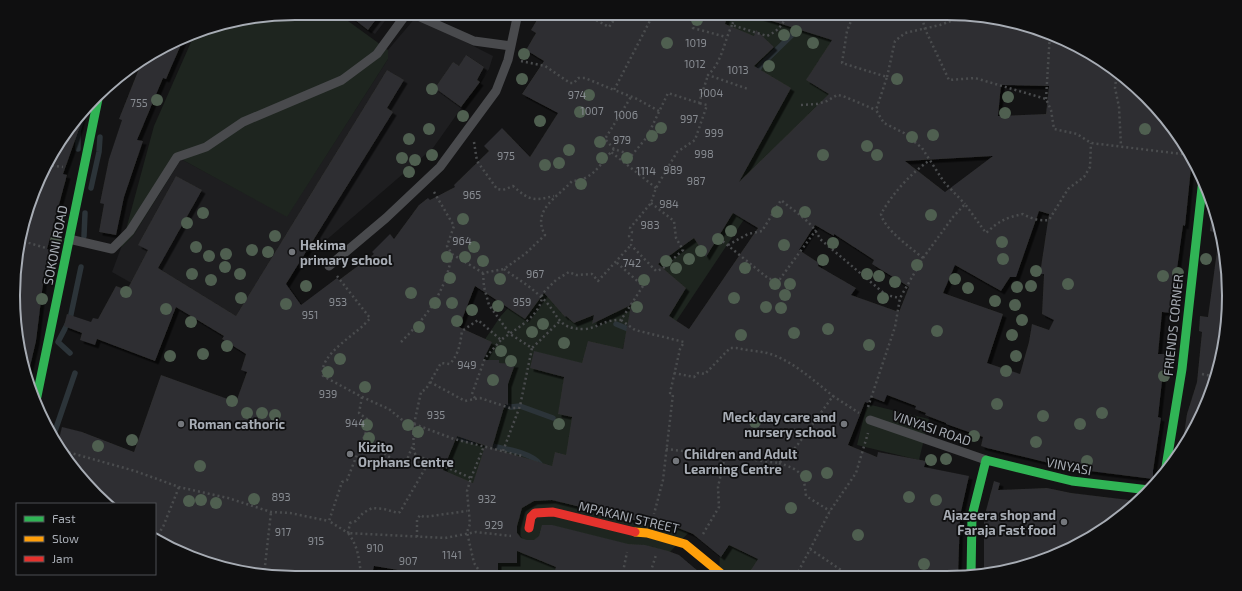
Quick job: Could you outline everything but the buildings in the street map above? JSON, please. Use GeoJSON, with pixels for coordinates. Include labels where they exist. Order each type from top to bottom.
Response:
{"type":"FeatureCollection","features":[{"type":"Feature","properties":{"kind":"street","name":"SOKONI ROAD"},"geometry":{"type":"LineString","coordinates":[[38,392],[97,105]]}},
{"type":"Feature","properties":{"kind":"street","name":"FRIENDS CORNER"},"geometry":{"type":"LineString","coordinates":[[1167,460],[1182,369],[1202,192]]}},
{"type":"Feature","properties":{"kind":"street","name":"VINYASI"},"geometry":{"type":"LineString","coordinates":[[986,460],[1072,481],[1142,489]]}},
{"type":"Feature","properties":{"kind":"street"},"geometry":{"type":"LineString","coordinates":[[971,570],[972,516],[986,460]]}},
{"type":"Feature","properties":{"kind":"street","name":"MPAKANI STREET"},"geometry":{"type":"LineString","coordinates":[[529,528],[531,517],[535,513],[553,512],[631,532],[648,533],[685,544],[718,571]]}},
{"type":"Feature","properties":{"kind":"lane"},"geometry":{"type":"LineString","coordinates":[[69,239],[112,249],[130,231],[177,156],[206,147],[243,122],[342,80],[377,54],[402,20]]}},
{"type":"Feature","properties":{"kind":"lane"},"geometry":{"type":"LineString","coordinates":[[427,20],[474,41],[511,46]]}},
{"type":"Feature","properties":{"kind":"lane"},"geometry":{"type":"LineString","coordinates":[[328,266],[386,218],[440,168],[496,91],[508,60],[517,20]]}},
{"type":"Feature","properties":{"kind":"lane","name":"VINYASI ROAD"},"geometry":{"type":"LineString","coordinates":[[870,420],[986,460]]}},
{"type":"Feature","properties":{"kind":"path"},"geometry":{"type":"LineString","coordinates":[[596,20],[609,27],[614,20]]}},
{"type":"Feature","properties":{"kind":"path"},"geometry":{"type":"LineString","coordinates":[[614,90],[649,20]]}},
{"type":"Feature","properties":{"kind":"path"},"geometry":{"type":"LineString","coordinates":[[695,20],[693,28],[726,37]]}},
{"type":"Feature","properties":{"kind":"path"},"geometry":{"type":"LineString","coordinates":[[699,103],[708,75],[720,60],[726,37],[734,20]]}},
{"type":"Feature","properties":{"kind":"path"},"geometry":{"type":"LineString","coordinates":[[732,25],[768,36],[776,32],[785,20]]}},
{"type":"Feature","properties":{"kind":"path"},"geometry":{"type":"LineString","coordinates":[[852,20],[842,63],[887,77]]}},
{"type":"Feature","properties":{"kind":"path"},"geometry":{"type":"LineString","coordinates":[[923,20],[925,29],[949,80],[975,78],[1046,98]]}},
{"type":"Feature","properties":{"kind":"path"},"geometry":{"type":"LineString","coordinates":[[876,110],[887,77],[895,41],[904,33],[925,29],[951,20]]}},
{"type":"Feature","properties":{"kind":"path"},"geometry":{"type":"LineString","coordinates":[[1050,40],[1046,98],[1051,110],[1054,129],[1077,134],[1092,143],[1183,154]]}},
{"type":"Feature","properties":{"kind":"path"},"geometry":{"type":"LineString","coordinates":[[508,60],[545,66],[570,83],[574,83],[578,78],[586,78],[631,97],[659,111]]}},
{"type":"Feature","properties":{"kind":"path"},"geometry":{"type":"LineString","coordinates":[[708,75],[748,89]]}},
{"type":"Feature","properties":{"kind":"path"},"geometry":{"type":"LineString","coordinates":[[1116,79],[1115,88],[1119,107],[1121,146]]}},
{"type":"Feature","properties":{"kind":"path"},"geometry":{"type":"LineString","coordinates":[[475,398],[472,394],[484,358],[501,340],[534,313],[542,294],[556,280],[569,272],[576,275],[592,274],[598,281],[630,245],[632,239],[629,236],[632,232],[630,228],[651,203],[656,188],[677,152],[695,140],[707,105],[668,93],[648,137],[632,155],[614,149],[605,139],[631,97]]}},
{"type":"Feature","properties":{"kind":"path"},"geometry":{"type":"LineString","coordinates":[[801,105],[817,104],[827,101],[837,95],[843,96],[876,110],[884,123],[904,133],[922,148],[944,182],[965,204],[986,233],[998,222],[1017,215],[1023,214],[1029,218],[1042,221],[1049,220],[1068,189],[1084,177],[1090,167],[1092,143]]}},
{"type":"Feature","properties":{"kind":"path"},"geometry":{"type":"LineString","coordinates":[[468,130],[476,146],[477,161],[497,189],[503,190],[513,186],[531,200],[554,196],[562,192],[572,181],[581,180],[594,174],[614,149]]}},
{"type":"Feature","properties":{"kind":"path"},"geometry":{"type":"LineString","coordinates":[[611,152],[656,188]]}},
{"type":"Feature","properties":{"kind":"path"},"geometry":{"type":"LineString","coordinates":[[923,258],[897,236],[882,218],[881,214],[912,176],[930,160]]}},
{"type":"Feature","properties":{"kind":"path"},"geometry":{"type":"LineString","coordinates":[[426,181],[454,226],[447,246],[452,254],[483,273],[504,269],[525,254],[545,235],[541,228],[541,216],[554,196]]}},
{"type":"Feature","properties":{"kind":"path"},"geometry":{"type":"LineString","coordinates":[[728,245],[748,234],[762,231],[781,200],[806,219],[816,230],[820,239],[871,283],[886,295],[900,298]]}},
{"type":"Feature","properties":{"kind":"path"},"geometry":{"type":"LineString","coordinates":[[630,245],[656,271],[662,269],[683,250],[676,238],[674,221],[651,203]]}},
{"type":"Feature","properties":{"kind":"path"},"geometry":{"type":"LineString","coordinates":[[799,571],[830,511],[856,473],[870,420],[868,407],[895,327],[900,298],[923,258],[965,204]]}},
{"type":"Feature","properties":{"kind":"path"},"geometry":{"type":"LineString","coordinates":[[716,235],[768,279],[780,279],[816,230]]}},
{"type":"Feature","properties":{"kind":"path"},"geometry":{"type":"LineString","coordinates":[[25,242],[52,249],[59,249],[69,239]]}},
{"type":"Feature","properties":{"kind":"path"},"geometry":{"type":"LineString","coordinates":[[401,342],[425,319],[433,306],[450,270],[452,254]]}},
{"type":"Feature","properties":{"kind":"path"},"geometry":{"type":"LineString","coordinates":[[616,262],[643,286],[621,320]]}},
{"type":"Feature","properties":{"kind":"path"},"geometry":{"type":"LineString","coordinates":[[328,266],[370,318],[350,335],[326,361],[322,371],[323,376],[362,397],[389,409],[413,429]]}},
{"type":"Feature","properties":{"kind":"path"},"geometry":{"type":"LineString","coordinates":[[504,269],[542,297],[559,322],[566,326],[587,329],[610,319],[621,320],[635,330],[684,342],[680,349],[670,393],[673,394],[663,480],[648,533]]}},
{"type":"Feature","properties":{"kind":"path"},"geometry":{"type":"LineString","coordinates":[[483,273],[484,287],[490,305],[510,334],[532,348]]}},
{"type":"Feature","properties":{"kind":"path"},"geometry":{"type":"LineString","coordinates":[[471,478],[430,460],[416,456],[413,429],[414,424],[421,392],[426,389],[440,363],[450,364],[455,358],[460,350],[462,331],[478,320],[501,340]]}},
{"type":"Feature","properties":{"kind":"path"},"geometry":{"type":"LineString","coordinates":[[503,451],[523,394],[532,348],[559,322]]}},
{"type":"Feature","properties":{"kind":"path"},"geometry":{"type":"LineString","coordinates":[[674,373],[694,377],[698,373],[704,374],[730,348],[768,353],[783,360],[809,376],[833,396],[870,420]]}},
{"type":"Feature","properties":{"kind":"path"},"geometry":{"type":"LineString","coordinates":[[430,382],[465,401],[475,398],[510,408],[518,408]]}},
{"type":"Feature","properties":{"kind":"path"},"geometry":{"type":"LineString","coordinates":[[779,463],[800,441],[833,396]]}},
{"type":"Feature","properties":{"kind":"path"},"geometry":{"type":"LineString","coordinates":[[329,521],[342,482],[347,479],[364,439],[368,422],[367,419],[359,413],[362,397]]}},
{"type":"Feature","properties":{"kind":"path"},"geometry":{"type":"LineString","coordinates":[[414,424],[454,439],[522,456]]}},
{"type":"Feature","properties":{"kind":"path"},"geometry":{"type":"LineString","coordinates":[[364,439],[395,460],[398,464],[406,462],[414,443]]}},
{"type":"Feature","properties":{"kind":"path"},"geometry":{"type":"LineString","coordinates":[[479,571],[474,563],[467,532],[470,524],[467,511],[467,492],[484,446]]}},
{"type":"Feature","properties":{"kind":"path"},"geometry":{"type":"LineString","coordinates":[[666,449],[779,463],[796,469],[804,478],[806,496],[830,511]]}},
{"type":"Feature","properties":{"kind":"path"},"geometry":{"type":"LineString","coordinates":[[69,452],[135,471],[178,487],[228,498],[271,512],[290,513],[329,521],[348,533],[355,542],[360,571]]}},
{"type":"Feature","properties":{"kind":"path"},"geometry":{"type":"LineString","coordinates":[[696,552],[696,546],[719,507],[718,487],[725,456]]}},
{"type":"Feature","properties":{"kind":"path"},"geometry":{"type":"LineString","coordinates":[[348,533],[350,523],[356,521],[368,509],[376,508],[398,513],[400,512],[430,460]]}},
{"type":"Feature","properties":{"kind":"path"},"geometry":{"type":"LineString","coordinates":[[159,534],[164,527],[178,487]]}},
{"type":"Feature","properties":{"kind":"path"},"geometry":{"type":"LineString","coordinates":[[417,537],[417,520],[420,515],[424,517],[467,511]]}},
{"type":"Feature","properties":{"kind":"path"},"geometry":{"type":"LineString","coordinates":[[265,569],[271,512]]}},
{"type":"Feature","properties":{"kind":"path"},"geometry":{"type":"LineString","coordinates":[[348,533],[445,538],[467,532],[485,532],[509,536]]}},
{"type":"Feature","properties":{"kind":"path"},"geometry":{"type":"LineString","coordinates":[[623,571],[631,532]]}},
{"type":"Feature","properties":{"kind":"path"},"geometry":{"type":"LineString","coordinates":[[810,549],[843,571]]}},
{"type":"Feature","properties":{"kind":"shaded area"},"geometry":{"type":"Polygon","coordinates":[[[347,20],[388,50],[388,59],[287,217],[181,159],[133,236],[121,248],[154,126],[192,40],[224,29],[260,22],[347,20]]]}},
{"type":"Feature","properties":{"kind":"shaded area"},"geometry":{"type":"Polygon","coordinates":[[[356,20],[386,20],[375,34],[356,20]]]}},
{"type":"Feature","properties":{"kind":"shaded area","name":"Hekima primary school"},"geometry":{"type":"Polygon","coordinates":[[[413,20],[422,20],[493,56],[489,69],[433,148],[324,242],[301,254],[263,315],[211,328],[112,272],[121,248],[133,236],[181,159],[287,216],[388,59],[388,50],[413,20]]]}},
{"type":"Feature","properties":{"kind":"shaded area"},"geometry":{"type":"Polygon","coordinates":[[[660,20],[858,20],[856,58],[791,149],[663,341],[627,333],[614,380],[730,443],[769,571],[719,571],[722,498],[668,554],[604,571],[412,571],[416,442],[500,317],[653,144],[660,20]]]}},
{"type":"Feature","properties":{"kind":"shaded area"},"geometry":{"type":"Polygon","coordinates":[[[867,404],[929,419],[919,460],[857,445],[867,404]]]}},
{"type":"Feature","properties":{"kind":"waterway"},"geometry":{"type":"LineString","coordinates":[[756,75],[760,66],[794,33],[796,33]]}},
{"type":"Feature","properties":{"kind":"waterway"},"geometry":{"type":"LineString","coordinates":[[78,149],[78,131],[80,124]]}},
{"type":"Feature","properties":{"kind":"waterway"},"geometry":{"type":"LineString","coordinates":[[91,188],[99,152],[100,137]]}},
{"type":"Feature","properties":{"kind":"waterway"},"geometry":{"type":"LineString","coordinates":[[84,236],[85,213]]}},
{"type":"Feature","properties":{"kind":"waterway"},"geometry":{"type":"LineString","coordinates":[[70,353],[58,342],[70,319],[81,267]]}},
{"type":"Feature","properties":{"kind":"waterway"},"geometry":{"type":"LineString","coordinates":[[616,324],[633,331]]}},
{"type":"Feature","properties":{"kind":"waterway"},"geometry":{"type":"LineString","coordinates":[[55,430],[75,373]]}},
{"type":"Feature","properties":{"kind":"waterway"},"geometry":{"type":"LineString","coordinates":[[498,403],[511,407],[520,406],[553,418]]}},
{"type":"Feature","properties":{"kind":"waterway"},"geometry":{"type":"LineString","coordinates":[[450,435],[474,441]]}},
{"type":"Feature","properties":{"kind":"waterway"},"geometry":{"type":"LineString","coordinates":[[487,445],[523,453],[540,464]]}},
{"type":"Feature","properties":{"kind":"traffic: fast"},"geometry":{"type":"LineString","coordinates":[[38,392],[97,105]]}},
{"type":"Feature","properties":{"kind":"traffic: fast"},"geometry":{"type":"LineString","coordinates":[[1167,460],[1182,369],[1202,192]]}},
{"type":"Feature","properties":{"kind":"traffic: fast"},"geometry":{"type":"LineString","coordinates":[[971,570],[972,516],[986,460],[1072,481],[1142,489]]}},
{"type":"Feature","properties":{"kind":"traffic: slow"},"geometry":{"type":"LineString","coordinates":[[635,532],[647,533],[685,544],[718,571]]}},
{"type":"Feature","properties":{"kind":"traffic: jam"},"geometry":{"type":"LineString","coordinates":[[529,528],[531,517],[535,513],[553,512],[635,532]]}},
{"type":"Feature","properties":{"kind":"place","name":"Hekima primary school"},"geometry":{"type":"Point","coordinates":[292,252]}},
{"type":"Feature","properties":{"kind":"place","name":"Roman cathoric"},"geometry":{"type":"Point","coordinates":[181,424]}},
{"type":"Feature","properties":{"kind":"place","name":"Meck day care and nursery school"},"geometry":{"type":"Point","coordinates":[844,424]}},
{"type":"Feature","properties":{"kind":"place","name":"Kizito Orphans Centre"},"geometry":{"type":"Point","coordinates":[350,454]}},
{"type":"Feature","properties":{"kind":"place","name":"Children and Adult Learning Centre"},"geometry":{"type":"Point","coordinates":[676,461]}},
{"type":"Feature","properties":{"kind":"place","name":"Ajazeera shop and Faraja Fast food"},"geometry":{"type":"Point","coordinates":[1064,522]}}]}
